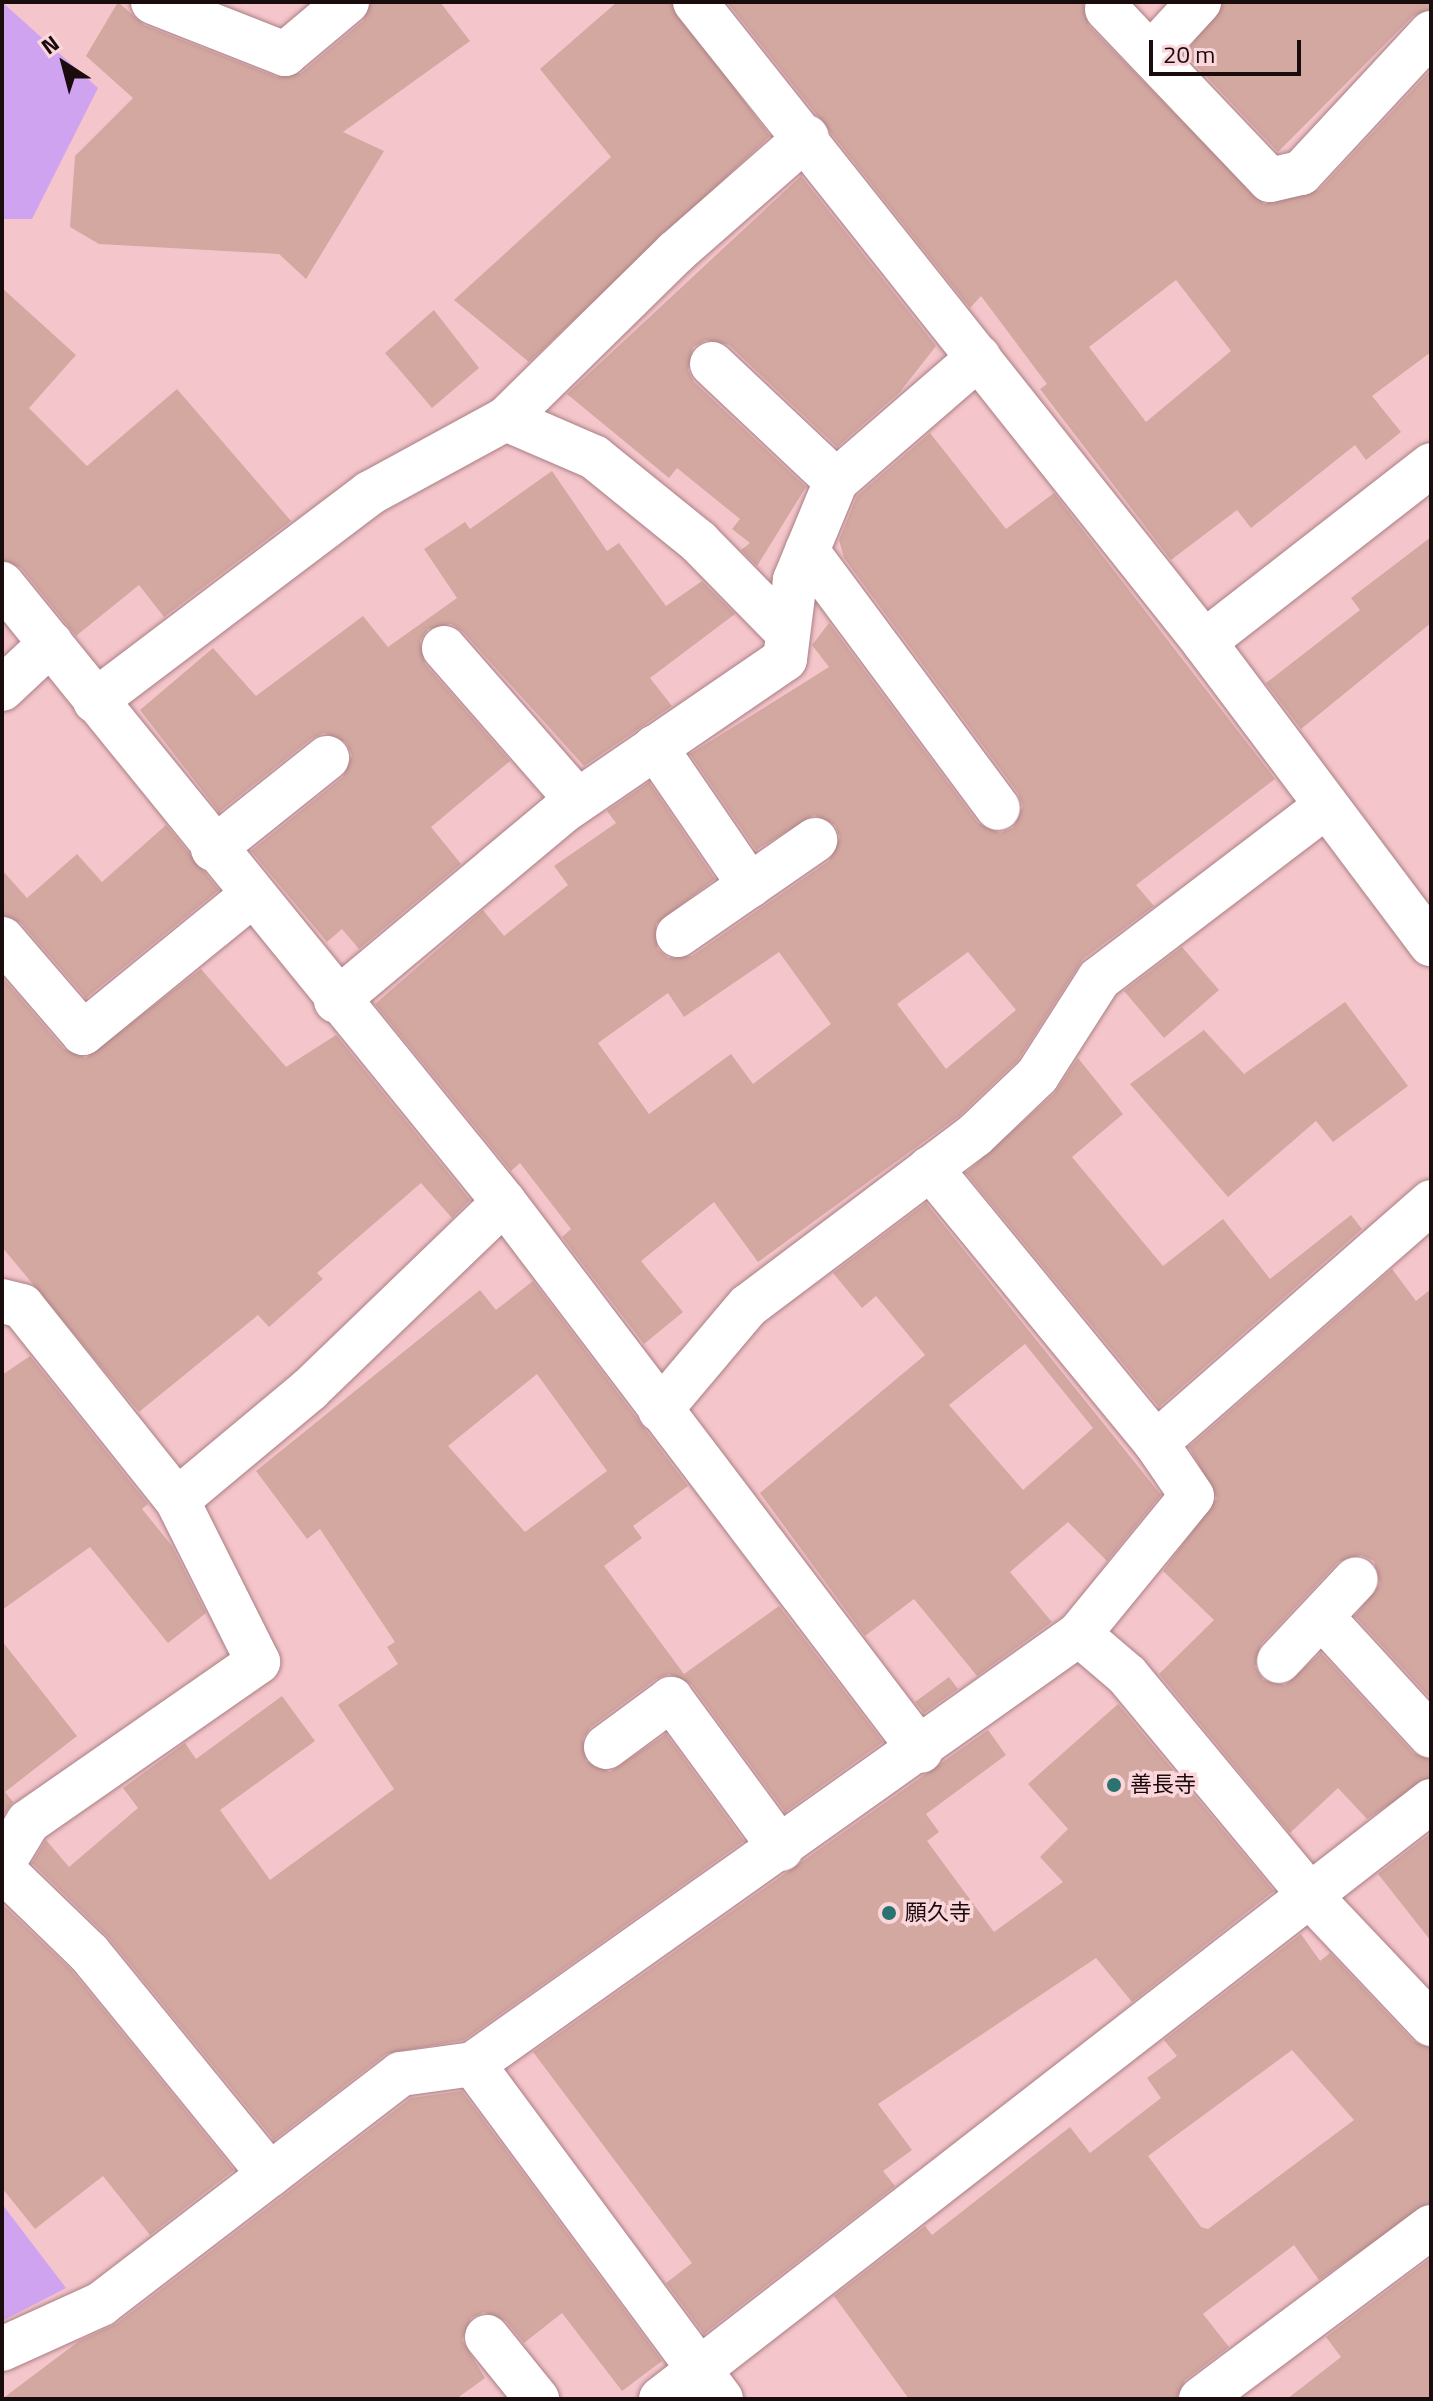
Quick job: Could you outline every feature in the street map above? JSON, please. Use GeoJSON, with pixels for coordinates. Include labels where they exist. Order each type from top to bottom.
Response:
{"type":"FeatureCollection","features":[{"type":"Feature","properties":{"kind":"street"},"geometry":{"type":"LineString","coordinates":[[153,2],[285,54],[347,2]]}},
{"type":"Feature","properties":{"kind":"street"},"geometry":{"type":"LineString","coordinates":[[695,2],[807,137],[1204,642],[1431,944]]}},
{"type":"Feature","properties":{"kind":"street"},"geometry":{"type":"LineString","coordinates":[[1151,54],[1199,2]]}},
{"type":"Feature","properties":{"kind":"street"},"geometry":{"type":"LineString","coordinates":[[1107,9],[1270,180],[1301,173],[1431,33]]}},
{"type":"Feature","properties":{"kind":"street"},"geometry":{"type":"LineString","coordinates":[[95,701],[370,493],[506,419],[676,252],[807,137]]}},
{"type":"Feature","properties":{"kind":"street"},"geometry":{"type":"LineString","coordinates":[[336,1001],[577,800],[785,659],[787,632],[807,551],[836,481],[979,357]]}},
{"type":"Feature","properties":{"kind":"street"},"geometry":{"type":"LineString","coordinates":[[712,364],[836,481]]}},
{"type":"Feature","properties":{"kind":"street"},"geometry":{"type":"LineString","coordinates":[[506,419],[594,457],[699,542],[787,632]]}},
{"type":"Feature","properties":{"kind":"street"},"geometry":{"type":"LineString","coordinates":[[1204,642],[1431,465]]}},
{"type":"Feature","properties":{"kind":"street"},"geometry":{"type":"LineString","coordinates":[[807,551],[998,808]]}},
{"type":"Feature","properties":{"kind":"street"},"geometry":{"type":"LineString","coordinates":[[2,584],[336,1001],[504,1202],[921,1751]]}},
{"type":"Feature","properties":{"kind":"street"},"geometry":{"type":"LineString","coordinates":[[2,689],[51,643]]}},
{"type":"Feature","properties":{"kind":"street"},"geometry":{"type":"LineString","coordinates":[[444,648],[577,800]]}},
{"type":"Feature","properties":{"kind":"street"},"geometry":{"type":"LineString","coordinates":[[655,747],[750,886]]}},
{"type":"Feature","properties":{"kind":"street"},"geometry":{"type":"LineString","coordinates":[[213,849],[327,758]]}},
{"type":"Feature","properties":{"kind":"street"},"geometry":{"type":"LineString","coordinates":[[660,1410],[748,1306],[930,1168],[1037,1076],[1099,979],[1326,806]]}},
{"type":"Feature","properties":{"kind":"street"},"geometry":{"type":"LineString","coordinates":[[678,935],[815,840]]}},
{"type":"Feature","properties":{"kind":"street"},"geometry":{"type":"LineString","coordinates":[[2,939],[83,1033],[251,896]]}},
{"type":"Feature","properties":{"kind":"street"},"geometry":{"type":"LineString","coordinates":[[2,2349],[101,2304],[401,2074],[473,2064],[921,1751],[1079,1634],[1192,1496],[1156,1443],[930,1168]]}},
{"type":"Feature","properties":{"kind":"street"},"geometry":{"type":"LineString","coordinates":[[177,1500],[310,1389],[504,1202]]}},
{"type":"Feature","properties":{"kind":"street"},"geometry":{"type":"LineString","coordinates":[[1156,1443],[1431,1202]]}},
{"type":"Feature","properties":{"kind":"street"},"geometry":{"type":"LineString","coordinates":[[2,1301],[22,1306],[177,1500],[258,1662],[28,1822],[2,1867],[89,1953],[270,2175]]}},
{"type":"Feature","properties":{"kind":"street"},"geometry":{"type":"LineString","coordinates":[[1279,1661],[1356,1579]]}},
{"type":"Feature","properties":{"kind":"street"},"geometry":{"type":"LineString","coordinates":[[1322,1617],[1431,1736]]}},
{"type":"Feature","properties":{"kind":"street"},"geometry":{"type":"LineString","coordinates":[[1079,1634],[1127,1675],[1311,1897],[1431,2024]]}},
{"type":"Feature","properties":{"kind":"street"},"geometry":{"type":"LineString","coordinates":[[606,1747],[671,1699],[781,1849]]}},
{"type":"Feature","properties":{"kind":"street"},"geometry":{"type":"LineString","coordinates":[[661,2399],[708,2384],[1431,1801]]}},
{"type":"Feature","properties":{"kind":"street"},"geometry":{"type":"LineString","coordinates":[[473,2064],[708,2384]]}},
{"type":"Feature","properties":{"kind":"street"},"geometry":{"type":"LineString","coordinates":[[1201,2399],[1431,2227]]}},
{"type":"Feature","properties":{"kind":"street"},"geometry":{"type":"LineString","coordinates":[[487,2337],[537,2399]]}},
{"type":"Feature","properties":{"kind":"shaded area"},"geometry":{"type":"Polygon","coordinates":[[[2,2],[98,88],[32,219],[2,219],[2,2]]]}},
{"type":"Feature","properties":{"kind":"shaded area"},"geometry":{"type":"Polygon","coordinates":[[[2,2204],[66,2288],[2,2321],[2,2204]]]}},
{"type":"Feature","properties":{"kind":"building"},"geometry":{"type":"Polygon","coordinates":[[[118,2],[144,25],[277,77],[301,73],[363,21],[371,2],[440,2],[470,41],[343,132],[384,151],[306,279],[279,254],[99,244],[70,227],[75,156],[133,98],[86,56],[118,2]]]}},
{"type":"Feature","properties":{"kind":"building"},"geometry":{"type":"Polygon","coordinates":[[[617,2],[671,2],[770,136],[529,362],[454,300],[611,157],[540,69],[617,2]]]}},
{"type":"Feature","properties":{"kind":"building"},"geometry":{"type":"Polygon","coordinates":[[[727,2],[1083,2],[1089,26],[1264,204],[1319,190],[1431,70],[1431,352],[1372,396],[1401,432],[1366,460],[1355,445],[1251,528],[1237,510],[1171,560],[1040,389],[1047,384],[981,296],[970,308],[727,2]],[[1176,280],[1089,347],[1146,422],[1231,351],[1176,280]]]}},
{"type":"Feature","properties":{"kind":"building"},"geometry":{"type":"Polygon","coordinates":[[[1223,2],[1431,2],[1431,9],[1413,16],[1278,152],[1185,54],[1223,2]]]}},
{"type":"Feature","properties":{"kind":"building"},"geometry":{"type":"Polygon","coordinates":[[[801,176],[936,346],[900,392],[837,447],[729,345],[706,340],[693,347],[688,370],[694,382],[806,487],[757,566],[741,550],[750,543],[732,529],[740,519],[677,468],[669,478],[567,394],[801,176]]]}},
{"type":"Feature","properties":{"kind":"building"},"geometry":{"type":"Polygon","coordinates":[[[2,288],[76,355],[29,408],[87,466],[177,389],[291,521],[164,617],[139,585],[76,636],[21,568],[2,560],[2,288]]]}},
{"type":"Feature","properties":{"kind":"building"},"geometry":{"type":"Polygon","coordinates":[[[434,310],[479,368],[432,408],[385,353],[434,310]]]}},
{"type":"Feature","properties":{"kind":"building"},"geometry":{"type":"Polygon","coordinates":[[[930,433],[1006,529],[1054,493],[1275,779],[1136,885],[1154,906],[1083,959],[1018,1060],[959,1116],[758,1262],[714,1202],[641,1261],[683,1312],[644,1344],[562,1237],[571,1229],[520,1163],[511,1171],[375,1004],[483,910],[504,936],[568,885],[554,866],[616,823],[607,811],[649,782],[715,879],[656,924],[657,949],[668,958],[692,956],[829,861],[840,837],[835,825],[814,815],[756,850],[690,754],[829,667],[812,645],[829,623],[978,823],[1000,833],[1013,828],[1023,806],[1018,793],[844,558],[839,540],[857,496],[930,433]],[[779,952],[684,1017],[668,993],[598,1043],[649,1114],[731,1054],[753,1084],[831,1024],[779,952]],[[968,952],[897,1004],[946,1069],[1016,1010],[968,952]]]}},
{"type":"Feature","properties":{"kind":"building"},"geometry":{"type":"Polygon","coordinates":[[[552,471],[607,551],[619,543],[666,606],[702,581],[735,614],[650,678],[672,706],[584,766],[463,632],[451,624],[428,629],[420,641],[425,664],[510,761],[431,827],[461,864],[359,949],[342,929],[327,942],[251,851],[343,777],[352,755],[346,742],[324,733],[312,738],[219,812],[140,710],[213,648],[256,696],[363,616],[388,647],[457,598],[424,549],[465,522],[470,529],[552,471]]]}},
{"type":"Feature","properties":{"kind":"building"},"geometry":{"type":"Polygon","coordinates":[[[1431,537],[1431,623],[1301,729],[1266,683],[1360,610],[1351,598],[1431,537]]]}},
{"type":"Feature","properties":{"kind":"building"},"geometry":{"type":"Polygon","coordinates":[[[166,825],[219,890],[86,998],[21,923],[2,915],[2,870],[27,898],[77,854],[102,882],[166,825]]]}},
{"type":"Feature","properties":{"kind":"building"},"geometry":{"type":"Polygon","coordinates":[[[1182,947],[1219,990],[1164,1038],[1124,991],[1182,947]]]}},
{"type":"Feature","properties":{"kind":"building"},"geometry":{"type":"Polygon","coordinates":[[[201,969],[286,1067],[336,1035],[470,1200],[452,1218],[421,1183],[317,1273],[323,1279],[269,1327],[258,1315],[139,1412],[2,1247],[2,977],[64,1049],[86,1058],[201,969]]]}},
{"type":"Feature","properties":{"kind":"building"},"geometry":{"type":"Polygon","coordinates":[[[1345,1002],[1408,1086],[1333,1142],[1316,1121],[1228,1197],[1130,1084],[1204,1030],[1244,1074],[1345,1002]]]}},
{"type":"Feature","properties":{"kind":"building"},"geometry":{"type":"Polygon","coordinates":[[[1078,1058],[1123,1114],[1072,1157],[1163,1266],[1223,1219],[1270,1279],[1351,1215],[1362,1229],[1159,1407],[966,1173],[1054,1094],[1078,1058]]]}},
{"type":"Feature","properties":{"kind":"building"},"geometry":{"type":"Polygon","coordinates":[[[926,1203],[1161,1495],[1107,1561],[1068,1522],[1010,1572],[1052,1622],[977,1676],[914,1599],[865,1636],[760,1493],[925,1355],[876,1296],[862,1308],[833,1273],[926,1203]],[[1025,1344],[949,1405],[1023,1490],[1093,1428],[1025,1344]]]}},
{"type":"Feature","properties":{"kind":"building"},"geometry":{"type":"Polygon","coordinates":[[[1392,1269],[1416,1301],[1431,1289],[1431,1699],[1355,1616],[1380,1584],[1374,1561],[1361,1555],[1338,1562],[1261,1644],[1255,1667],[1263,1680],[1285,1685],[1321,1653],[1413,1753],[1431,1760],[1431,1777],[1367,1819],[1338,1788],[1290,1833],[1159,1674],[1214,1620],[1163,1571],[1217,1498],[1189,1447],[1392,1269]]]}},
{"type":"Feature","properties":{"kind":"building"},"geometry":{"type":"Polygon","coordinates":[[[533,1281],[688,1486],[633,1526],[642,1538],[604,1566],[684,1674],[779,1606],[883,1742],[785,1812],[691,1684],[669,1674],[656,1679],[591,1727],[583,1738],[586,1761],[610,1772],[666,1734],[744,1841],[464,2040],[386,2054],[274,2140],[108,1937],[32,1863],[46,1840],[69,1867],[138,1808],[123,1788],[185,1743],[196,1759],[282,1696],[315,1741],[220,1810],[270,1880],[394,1789],[338,1705],[398,1664],[387,1647],[395,1642],[320,1529],[307,1539],[256,1471],[480,1290],[496,1310],[533,1281]],[[537,1374],[448,1446],[525,1532],[607,1471],[537,1374]]]}},
{"type":"Feature","properties":{"kind":"building"},"geometry":{"type":"Polygon","coordinates":[[[30,1356],[148,1504],[142,1509],[172,1546],[206,1613],[168,1643],[90,1547],[2,1610],[2,1375],[30,1356]]]}},
{"type":"Feature","properties":{"kind":"building"},"geometry":{"type":"Polygon","coordinates":[[[2,1641],[77,1736],[5,1792],[13,1802],[2,1817],[2,1641]]]}},
{"type":"Feature","properties":{"kind":"building"},"geometry":{"type":"Polygon","coordinates":[[[949,1677],[958,1689],[924,1713],[915,1702],[949,1677]]]}},
{"type":"Feature","properties":{"kind":"building"},"geometry":{"type":"Polygon","coordinates":[[[1118,1704],[1274,1891],[1132,2002],[1096,1958],[878,2104],[912,2150],[883,2171],[895,2186],[704,2334],[666,2283],[692,2263],[533,2052],[988,1730],[1006,1755],[926,1814],[939,1832],[927,1841],[994,1932],[1063,1882],[1040,1857],[1068,1829],[1028,1784],[1118,1704]]]}},
{"type":"Feature","properties":{"kind":"building"},"geometry":{"type":"Polygon","coordinates":[[[1431,1833],[1431,1941],[1378,1874],[1431,1833]]]}},
{"type":"Feature","properties":{"kind":"building"},"geometry":{"type":"Polygon","coordinates":[[[2,1904],[71,1970],[234,2170],[150,2235],[103,2176],[35,2229],[2,2188],[2,1904]]]}},
{"type":"Feature","properties":{"kind":"building"},"geometry":{"type":"Polygon","coordinates":[[[1301,1934],[1320,1961],[1330,1953],[1413,2041],[1431,2048],[1431,2202],[1319,2280],[1294,2245],[1203,2314],[1229,2347],[1185,2380],[1176,2399],[909,2399],[834,2296],[925,2226],[932,2235],[1070,2127],[1090,2153],[1161,2098],[1147,2078],[1177,2056],[1164,2040],[1301,1934]],[[1292,2050],[1148,2156],[1201,2227],[1208,2229],[1354,2120],[1292,2050]]]}},
{"type":"Feature","properties":{"kind":"building"},"geometry":{"type":"Polygon","coordinates":[[[462,2091],[662,2361],[622,2391],[562,2313],[524,2343],[506,2321],[484,2312],[471,2318],[462,2340],[485,2378],[456,2399],[2,2399],[79,2341],[116,2324],[411,2098],[462,2091]]]}},
{"type":"Feature","properties":{"kind":"building"},"geometry":{"type":"Polygon","coordinates":[[[1431,2258],[1431,2399],[1287,2399],[1341,2357],[1326,2337],[1431,2258]]]}},
{"type":"Feature","properties":{"kind":"place","name":"善長寺"},"geometry":{"type":"Point","coordinates":[1114,1785]}},
{"type":"Feature","properties":{"kind":"place","name":"願久寺"},"geometry":{"type":"Point","coordinates":[889,1913]}}]}
